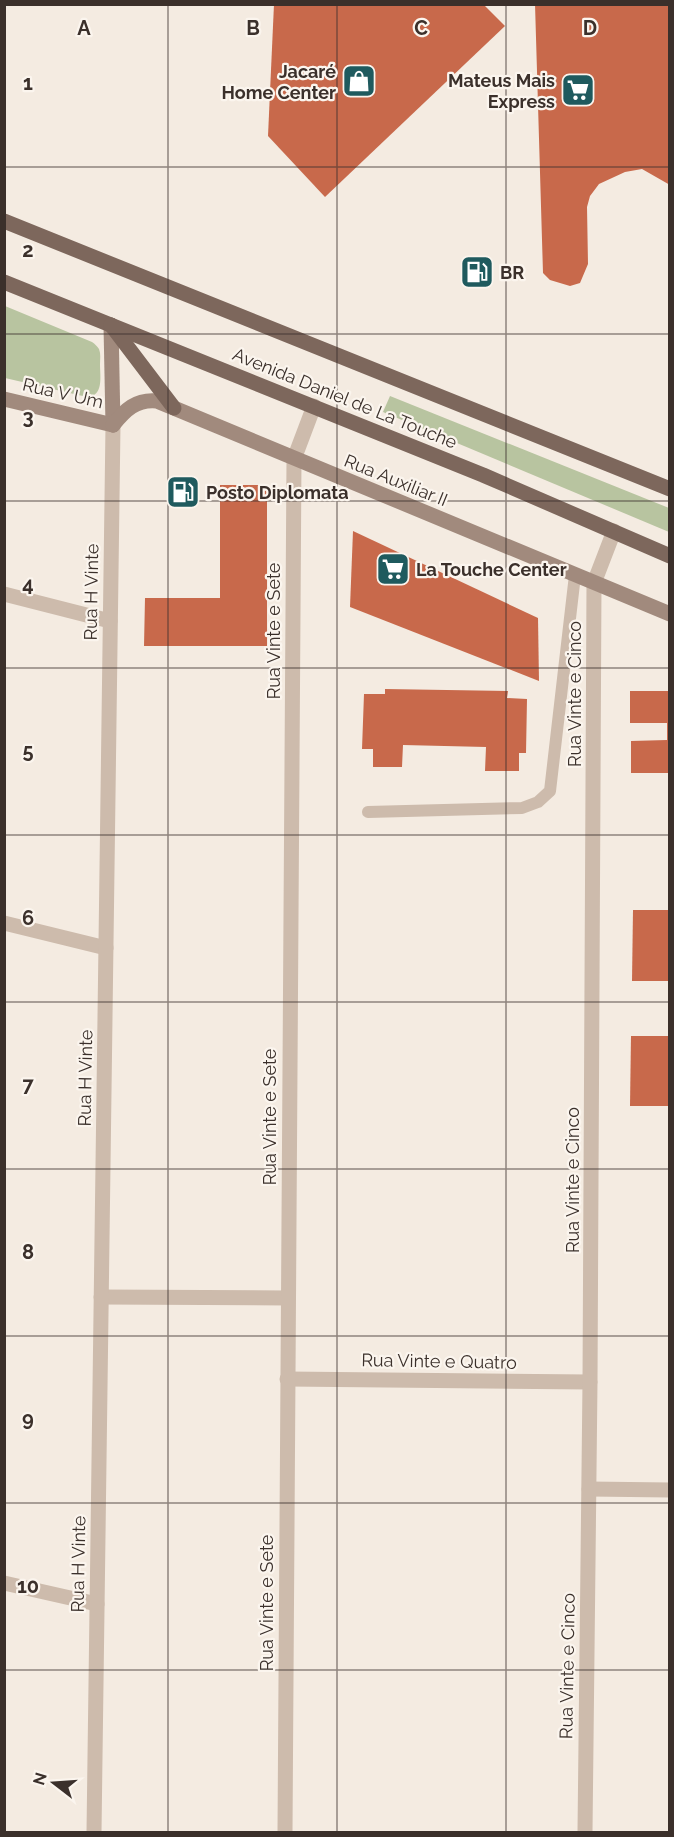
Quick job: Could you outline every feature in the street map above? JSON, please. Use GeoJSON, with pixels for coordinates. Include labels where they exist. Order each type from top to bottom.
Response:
{"type":"FeatureCollection","features":[{"type":"Feature","properties":{"kind":"main road","name":"Avenida Daniel de La Touche"},"geometry":{"type":"LineString","coordinates":[[4,221],[669,489]]}},
{"type":"Feature","properties":{"kind":"main road","name":"Avenida Daniel de La Touche"},"geometry":{"type":"LineString","coordinates":[[4,282],[483,475],[669,556]]}},
{"type":"Feature","properties":{"kind":"main road"},"geometry":{"type":"LineString","coordinates":[[111,325],[174,408]]}},
{"type":"Feature","properties":{"kind":"street","name":"Rua H Vinte"},"geometry":{"type":"LineString","coordinates":[[94,1833],[113,425],[111,325]]}},
{"type":"Feature","properties":{"kind":"street","name":"Rua V Um"},"geometry":{"type":"LineString","coordinates":[[4,399],[113,425]]}},
{"type":"Feature","properties":{"kind":"street","name":"Rua Auxiliar II"},"geometry":{"type":"LineString","coordinates":[[113,425],[124,412],[140,402],[157,401],[669,614]]}},
{"type":"Feature","properties":{"kind":"street","name":"Rua Vinte e Sete"},"geometry":{"type":"LineString","coordinates":[[285,1833],[294,459],[314,406]]}},
{"type":"Feature","properties":{"kind":"street","name":"Rua Vinte e Cinco"},"geometry":{"type":"LineString","coordinates":[[585,1833],[594,583],[614,531]]}},
{"type":"Feature","properties":{"kind":"street"},"geometry":{"type":"LineString","coordinates":[[4,594],[110,621]]}},
{"type":"Feature","properties":{"kind":"street"},"geometry":{"type":"LineString","coordinates":[[4,923],[106,948]]}},
{"type":"Feature","properties":{"kind":"street"},"geometry":{"type":"LineString","coordinates":[[101,1297],[287,1298]]}},
{"type":"Feature","properties":{"kind":"street","name":"Rua Vinte e Quatro"},"geometry":{"type":"LineString","coordinates":[[287,1379],[590,1382]]}},
{"type":"Feature","properties":{"kind":"street"},"geometry":{"type":"LineString","coordinates":[[589,1489],[669,1490]]}},
{"type":"Feature","properties":{"kind":"street"},"geometry":{"type":"LineString","coordinates":[[4,1583],[97,1604]]}},
{"type":"Feature","properties":{"kind":"lane"},"geometry":{"type":"LineString","coordinates":[[368,812],[522,808],[538,802],[550,791],[575,575]]}},
{"type":"Feature","properties":{"kind":"green space"},"geometry":{"type":"Polygon","coordinates":[[[5,306],[96,345],[100,356],[99,390],[87,397],[5,378],[5,306]]]}},
{"type":"Feature","properties":{"kind":"green space"},"geometry":{"type":"Polygon","coordinates":[[[390,396],[669,508],[669,532],[383,412],[390,396]]]}},
{"type":"Feature","properties":{"kind":"building","name":"Jacaré Home Center"},"geometry":{"type":"Polygon","coordinates":[[[274,4],[483,4],[505,26],[325,197],[268,136],[274,4]]]}},
{"type":"Feature","properties":{"kind":"building"},"geometry":{"type":"Polygon","coordinates":[[[535,4],[670,4],[670,185],[642,169],[625,172],[599,184],[590,196],[587,207],[588,264],[580,283],[570,286],[550,280],[543,273],[535,4]]]}},
{"type":"Feature","properties":{"kind":"building"},"geometry":{"type":"Polygon","coordinates":[[[220,485],[267,485],[267,646],[144,646],[145,598],[220,598],[220,485]]]}},
{"type":"Feature","properties":{"kind":"building","name":"La Touche Center"},"geometry":{"type":"Polygon","coordinates":[[[353,531],[538,618],[539,681],[350,607],[353,531]]]}},
{"type":"Feature","properties":{"kind":"building"},"geometry":{"type":"Polygon","coordinates":[[[385,689],[508,691],[507,698],[527,699],[526,753],[519,753],[519,771],[485,771],[486,747],[403,745],[402,767],[373,767],[373,749],[362,749],[364,694],[385,694],[385,689]]]}},
{"type":"Feature","properties":{"kind":"building"},"geometry":{"type":"Polygon","coordinates":[[[630,691],[670,691],[670,773],[631,773],[631,741],[667,740],[667,723],[630,723],[630,691]]]}},
{"type":"Feature","properties":{"kind":"building"},"geometry":{"type":"Polygon","coordinates":[[[633,910],[670,910],[670,981],[632,981],[633,910]]]}},
{"type":"Feature","properties":{"kind":"building"},"geometry":{"type":"Polygon","coordinates":[[[631,1036],[670,1036],[670,1106],[630,1106],[631,1036]]]}},
{"type":"Feature","properties":{"kind":"place","name":"Jacaré Home Center"},"geometry":{"type":"Point","coordinates":[359,81]}},
{"type":"Feature","properties":{"kind":"place","name":"Mateus Mais Express"},"geometry":{"type":"Point","coordinates":[578,90]}},
{"type":"Feature","properties":{"kind":"place","name":"BR"},"geometry":{"type":"Point","coordinates":[477,272]}},
{"type":"Feature","properties":{"kind":"place","name":"Posto Diplomata"},"geometry":{"type":"Point","coordinates":[183,492]}},
{"type":"Feature","properties":{"kind":"place","name":"La Touche Center"},"geometry":{"type":"Point","coordinates":[393,569]}}]}
